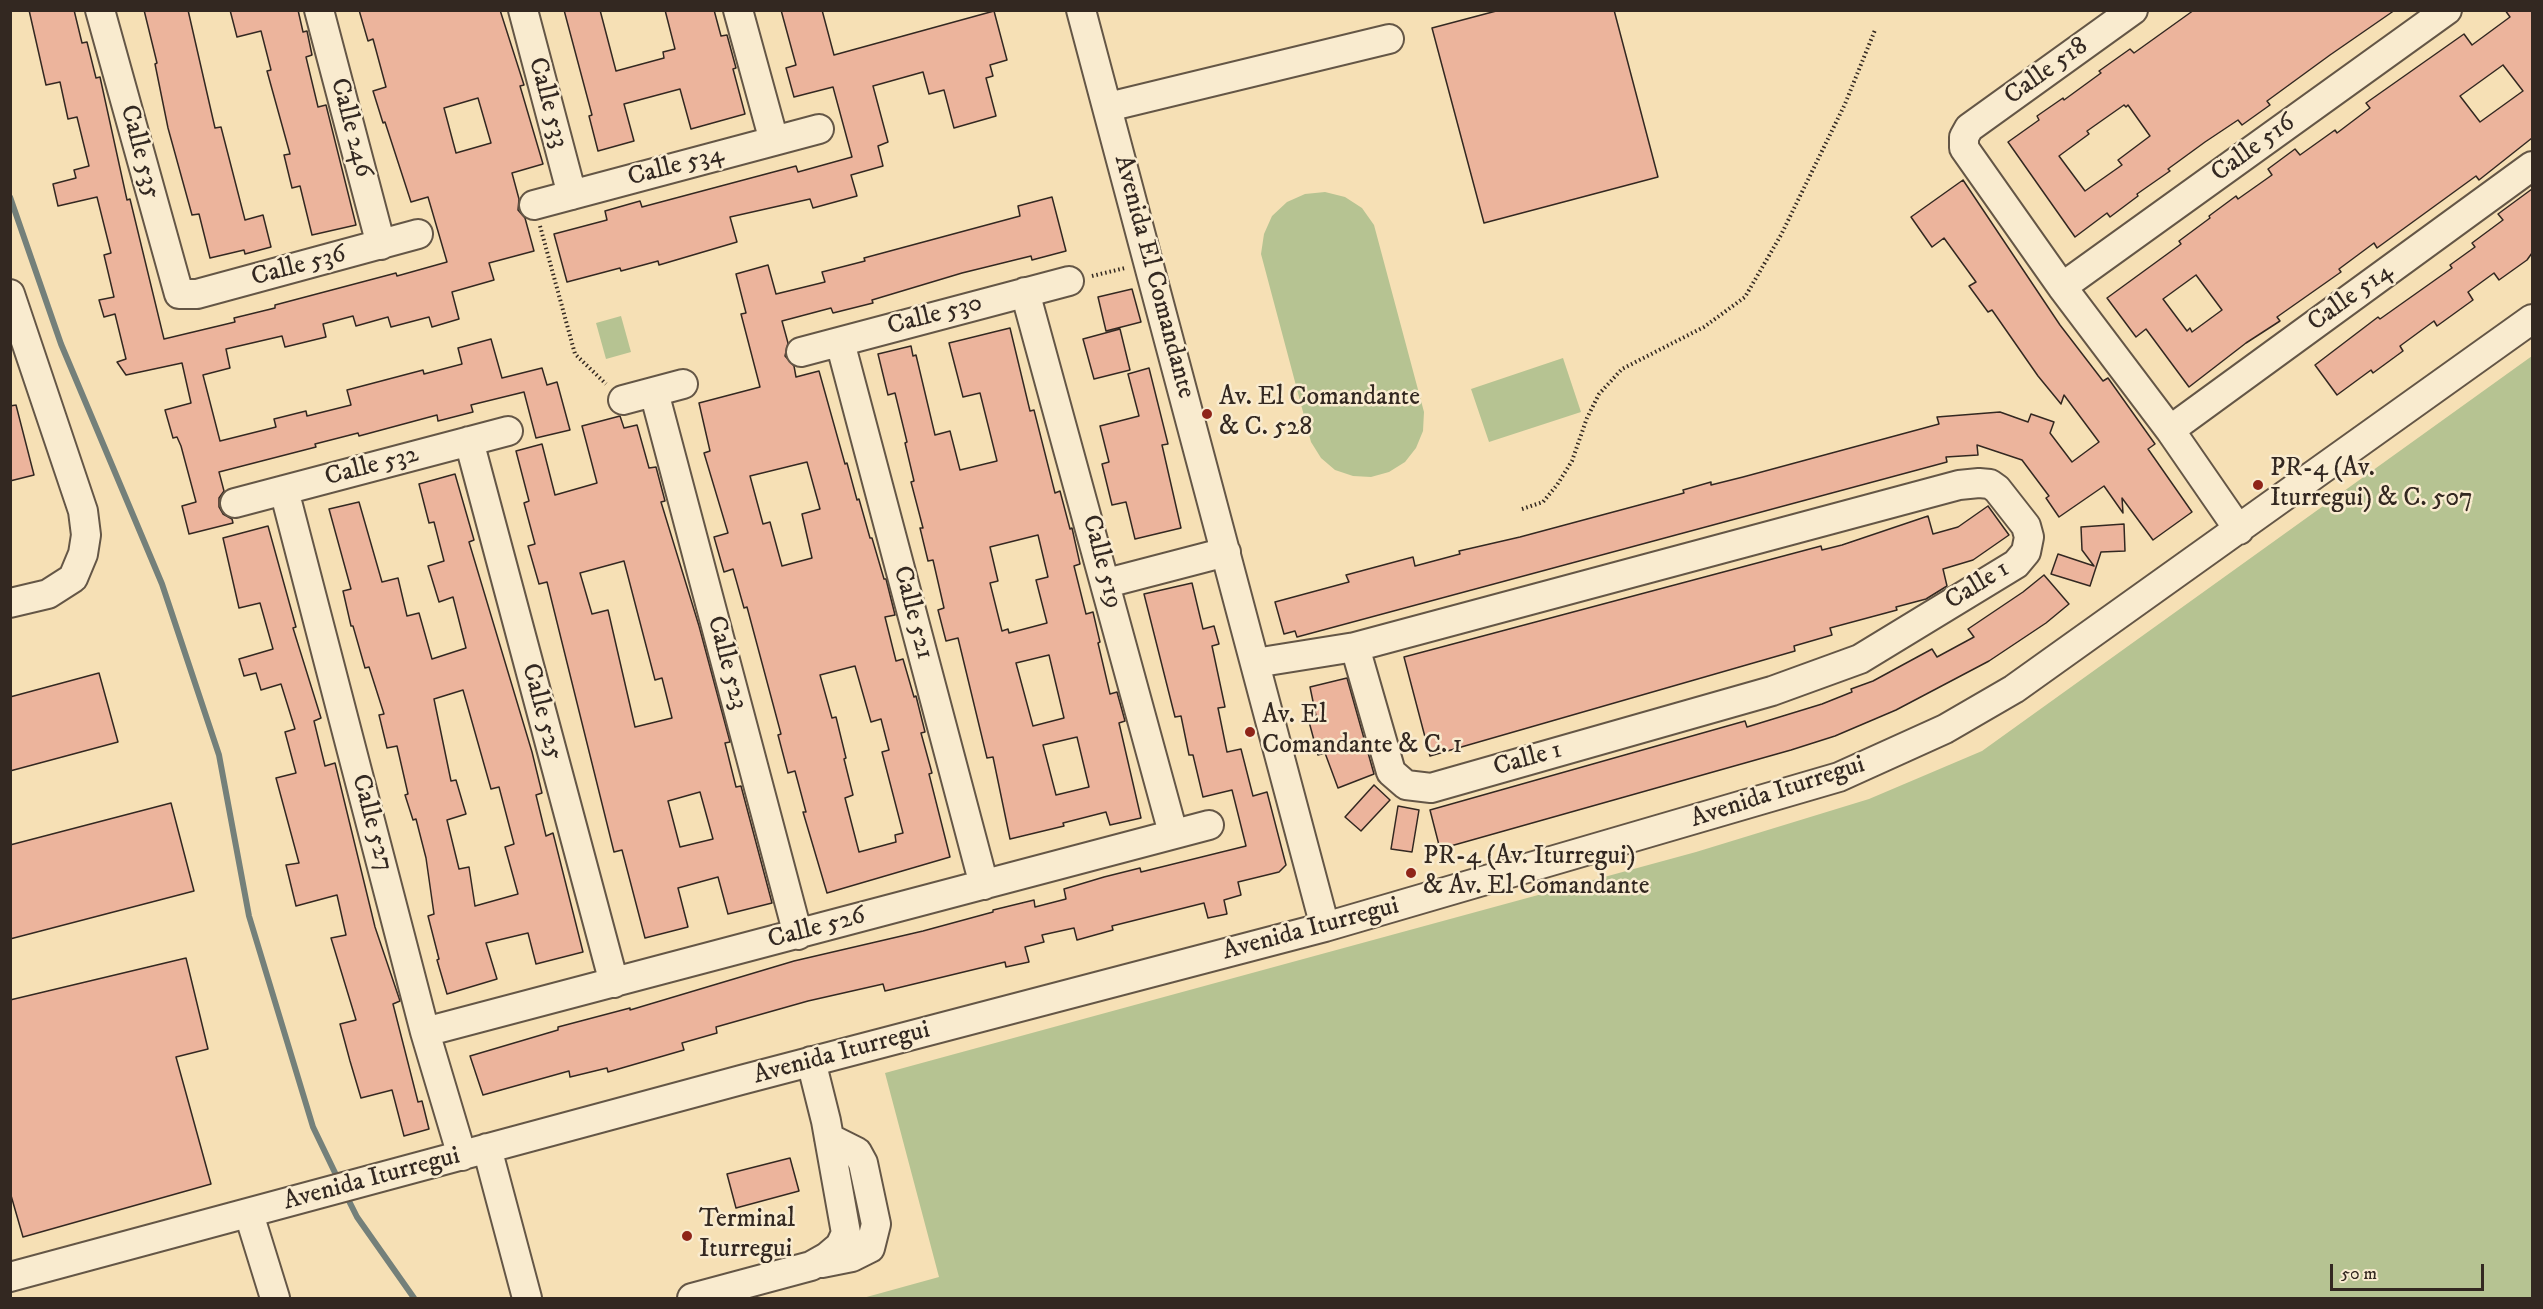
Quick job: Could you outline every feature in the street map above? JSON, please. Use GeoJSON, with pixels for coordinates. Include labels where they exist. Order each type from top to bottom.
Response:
{"type":"FeatureCollection","features":[{"type":"Feature","properties":{"kind":"street","name":"Calle 535"},"geometry":{"type":"LineString","coordinates":[[100,10],[178,294]]}},
{"type":"Feature","properties":{"kind":"street","name":"Calle 246"},"geometry":{"type":"LineString","coordinates":[[319,10],[381,245]]}},
{"type":"Feature","properties":{"kind":"street","name":"Calle 533"},"geometry":{"type":"LineString","coordinates":[[523,10],[572,195]]}},
{"type":"Feature","properties":{"kind":"street"},"geometry":{"type":"LineString","coordinates":[[738,10],[774,141]]}},
{"type":"Feature","properties":{"kind":"street","name":"Avenida El Comandante"},"geometry":{"type":"LineString","coordinates":[[1081,10],[1325,927]]}},
{"type":"Feature","properties":{"kind":"street","name":"Calle 518"},"geometry":{"type":"LineString","coordinates":[[2062,287],[1970,158],[1964,148],[1964,137],[1969,128],[2133,10]]}},
{"type":"Feature","properties":{"kind":"street","name":"Calle 516"},"geometry":{"type":"LineString","coordinates":[[2062,287],[2447,10]]}},
{"type":"Feature","properties":{"kind":"street"},"geometry":{"type":"LineString","coordinates":[[1108,107],[1389,39]]}},
{"type":"Feature","properties":{"kind":"street","name":"Calle 534"},"geometry":{"type":"LineString","coordinates":[[534,206],[819,129]]}},
{"type":"Feature","properties":{"kind":"street","name":"Calle 514"},"geometry":{"type":"LineString","coordinates":[[2170,430],[2532,166]]}},
{"type":"Feature","properties":{"kind":"street","name":"Calle 536"},"geometry":{"type":"LineString","coordinates":[[178,294],[197,294],[418,234]]}},
{"type":"Feature","properties":{"kind":"street","name":"Calle 530"},"geometry":{"type":"LineString","coordinates":[[801,352],[1069,281]]}},
{"type":"Feature","properties":{"kind":"street"},"geometry":{"type":"LineString","coordinates":[[2062,287],[2170,430],[2239,530]]}},
{"type":"Feature","properties":{"kind":"street","name":"Calle 519"},"geometry":{"type":"LineString","coordinates":[[1025,292],[1107,583],[1173,833]]}},
{"type":"Feature","properties":{"kind":"street"},"geometry":{"type":"LineString","coordinates":[[10,294],[83,511],[87,535],[83,554],[73,578],[48,594],[10,603]]}},
{"type":"Feature","properties":{"kind":"street","name":"Avenida Iturregui"},"geometry":{"type":"LineString","coordinates":[[10,1277],[811,1061],[1325,927],[1798,790],[1872,763],[1945,729],[2014,689],[2532,319]]}},
{"type":"Feature","properties":{"kind":"street","name":"Calle 521"},"geometry":{"type":"LineString","coordinates":[[840,342],[984,885]]}},
{"type":"Feature","properties":{"kind":"street"},"geometry":{"type":"LineString","coordinates":[[623,400],[683,384]]}},
{"type":"Feature","properties":{"kind":"street","name":"Calle 523"},"geometry":{"type":"LineString","coordinates":[[654,392],[798,935]]}},
{"type":"Feature","properties":{"kind":"street","name":"Calle 532"},"geometry":{"type":"LineString","coordinates":[[235,502],[508,431]]}},
{"type":"Feature","properties":{"kind":"street","name":"Calle 525"},"geometry":{"type":"LineString","coordinates":[[469,441],[614,983]]}},
{"type":"Feature","properties":{"kind":"street","name":"Calle 1"},"geometry":{"type":"LineString","coordinates":[[1255,663],[1355,646],[1959,485],[1990,484],[1997,489],[2026,526],[2029,537],[2026,552],[2016,564],[1860,659],[1772,691],[1431,788],[1406,786],[1391,772],[1355,646]]}},
{"type":"Feature","properties":{"kind":"street","name":"Calle 527"},"geometry":{"type":"LineString","coordinates":[[284,489],[425,1032],[474,1152],[527,1299]]}},
{"type":"Feature","properties":{"kind":"street"},"geometry":{"type":"LineString","coordinates":[[1107,583],[1227,552]]}},
{"type":"Feature","properties":{"kind":"street","name":"Calle 526"},"geometry":{"type":"LineString","coordinates":[[425,1032],[1209,825]]}},
{"type":"Feature","properties":{"kind":"street"},"geometry":{"type":"LineString","coordinates":[[692,1299],[811,1266],[840,1246],[846,1233],[829,1138],[811,1061]]}},
{"type":"Feature","properties":{"kind":"street"},"geometry":{"type":"LineString","coordinates":[[249,1214],[275,1299]]}},
{"type":"Feature","properties":{"kind":"path"},"geometry":{"type":"LineString","coordinates":[[1522,510],[1543,502],[1557,485],[1572,461],[1587,418],[1599,394],[1622,369],[1704,327],[1745,297],[1780,235],[1845,104],[1875,30]]}},
{"type":"Feature","properties":{"kind":"path"},"geometry":{"type":"LineString","coordinates":[[534,206],[575,354],[623,400]]}},
{"type":"Feature","properties":{"kind":"path"},"geometry":{"type":"LineString","coordinates":[[1069,281],[1150,263]]}},
{"type":"Feature","properties":{"kind":"green space"},"geometry":{"type":"Polygon","coordinates":[[[1325,192],[1345,197],[1362,208],[1374,225],[1424,412],[1423,431],[1416,448],[1405,462],[1389,472],[1371,477],[1353,476],[1335,470],[1321,458],[1311,442],[1261,254],[1264,234],[1272,216],[1287,202],[1305,194],[1325,192]]]}},
{"type":"Feature","properties":{"kind":"green space"},"geometry":{"type":"Polygon","coordinates":[[[621,316],[631,352],[606,359],[596,323],[621,316]]]}},
{"type":"Feature","properties":{"kind":"green space"},"geometry":{"type":"Polygon","coordinates":[[[2532,356],[2532,1298],[863,1298],[939,1277],[885,1073],[1696,852],[1869,799],[1982,751],[2532,356]]]}},
{"type":"Feature","properties":{"kind":"green space"},"geometry":{"type":"Polygon","coordinates":[[[1563,358],[1581,412],[1489,442],[1471,389],[1563,358]]]}},
{"type":"Feature","properties":{"kind":"building"},"geometry":{"type":"Polygon","coordinates":[[[29,10],[74,10],[82,43],[87,42],[96,78],[100,77],[127,200],[130,199],[164,339],[235,322],[234,318],[275,308],[275,305],[447,262],[428,197],[411,202],[385,122],[383,123],[373,91],[386,87],[373,39],[368,41],[359,10],[500,10],[524,85],[520,86],[543,164],[512,173],[519,199],[518,210],[525,218],[534,251],[489,263],[494,280],[452,292],[459,319],[432,327],[429,317],[391,327],[388,317],[356,326],[353,316],[323,324],[326,337],[285,347],[282,336],[226,349],[230,368],[203,375],[220,441],[276,427],[274,419],[306,411],[307,416],[351,405],[347,390],[423,370],[424,374],[462,364],[458,348],[491,339],[502,378],[542,368],[547,385],[557,382],[570,430],[536,438],[524,392],[471,405],[473,412],[438,421],[437,415],[359,436],[358,433],[315,444],[316,447],[219,472],[224,491],[219,498],[219,507],[223,514],[232,519],[233,523],[189,534],[182,506],[196,502],[181,446],[177,437],[173,438],[165,410],[191,403],[182,363],[126,375],[117,362],[126,359],[115,314],[104,317],[99,300],[114,297],[104,255],[111,253],[97,197],[58,206],[53,184],[76,178],[74,170],[89,166],[77,117],[68,119],[60,82],[46,85],[29,10]],[[478,98],[444,108],[456,153],[491,143],[478,98]]]}},
{"type":"Feature","properties":{"kind":"building"},"geometry":{"type":"Polygon","coordinates":[[[144,10],[188,10],[215,128],[221,127],[245,220],[263,215],[271,247],[245,254],[244,250],[210,258],[199,214],[192,215],[168,128],[155,64],[157,63],[144,10]]]}},
{"type":"Feature","properties":{"kind":"building"},"geometry":{"type":"Polygon","coordinates":[[[230,10],[298,10],[303,32],[307,31],[312,55],[306,57],[318,107],[326,105],[356,225],[312,235],[300,186],[292,188],[284,155],[290,154],[267,71],[271,70],[261,31],[237,37],[230,10]]]}},
{"type":"Feature","properties":{"kind":"building"},"geometry":{"type":"Polygon","coordinates":[[[564,10],[600,10],[616,71],[664,58],[663,52],[675,49],[665,10],[714,10],[721,36],[727,35],[745,114],[691,129],[680,89],[624,104],[634,141],[598,151],[589,116],[592,115],[564,10]]]}},
{"type":"Feature","properties":{"kind":"building"},"geometry":{"type":"Polygon","coordinates":[[[781,10],[822,10],[834,55],[994,11],[1007,60],[990,65],[993,76],[986,78],[996,116],[954,128],[944,90],[929,94],[923,72],[873,86],[888,142],[878,146],[883,166],[851,175],[857,196],[813,208],[810,199],[730,217],[737,242],[659,265],[658,261],[621,271],[620,268],[567,282],[554,234],[607,220],[605,211],[640,201],[642,207],[796,166],[798,172],[852,157],[833,87],[794,97],[786,68],[796,65],[781,10]]]}},
{"type":"Feature","properties":{"kind":"building"},"geometry":{"type":"Polygon","coordinates":[[[1500,10],[1614,10],[1658,177],[1484,223],[1432,28],[1500,10]]]}},
{"type":"Feature","properties":{"kind":"building"},"geometry":{"type":"Polygon","coordinates":[[[2194,10],[2395,10],[2267,101],[2270,105],[2242,125],[2238,120],[2205,142],[2110,217],[2107,213],[2075,237],[2008,142],[2039,120],[2037,116],[2063,98],[2064,100],[2130,49],[2134,53],[2194,10]],[[2124,105],[2087,131],[2089,134],[2059,156],[2085,191],[2122,165],[2118,160],[2150,136],[2128,105],[2126,107],[2124,105]]]}},
{"type":"Feature","properties":{"kind":"building"},"geometry":{"type":"Polygon","coordinates":[[[2505,10],[2532,10],[2532,138],[2479,180],[2476,176],[2377,248],[2374,243],[2339,269],[2341,272],[2277,317],[2280,321],[2246,343],[2189,387],[2146,329],[2136,337],[2107,298],[2181,244],[2179,241],[2210,218],[2209,216],[2236,196],[2238,199],[2272,175],[2268,169],[2295,149],[2300,155],[2335,130],[2337,133],[2370,108],[2366,103],[2464,34],[2472,45],[2510,17],[2505,10]],[[2503,65],[2460,96],[2480,122],[2523,91],[2503,65]],[[2196,275],[2163,299],[2187,331],[2190,328],[2192,332],[2222,310],[2196,275]]]}},
{"type":"Feature","properties":{"kind":"building"},"geometry":{"type":"Polygon","coordinates":[[[1963,180],[2060,325],[2103,381],[2108,378],[2155,444],[2148,449],[2192,512],[2153,540],[2122,498],[2123,513],[2104,486],[2059,517],[2046,498],[2049,496],[2022,460],[1977,445],[1978,455],[1946,457],[1947,462],[1297,637],[1295,631],[1284,634],[1275,602],[1349,582],[1346,575],[1413,557],[1415,566],[1460,554],[1459,551],[1684,493],[1683,490],[1711,482],[1711,485],[1743,477],[1939,424],[1937,417],[2000,412],[2028,422],[2031,414],[2054,422],[2050,433],[2072,462],[2099,442],[2064,395],[2061,404],[2038,376],[1992,310],[1988,312],[1969,286],[1976,282],[1944,238],[1932,247],[1911,217],[1963,180]]]}},
{"type":"Feature","properties":{"kind":"building"},"geometry":{"type":"Polygon","coordinates":[[[2532,189],[2532,253],[2527,260],[2499,280],[2494,273],[2468,292],[2473,300],[2437,326],[2434,321],[2400,346],[2403,351],[2373,373],[2371,370],[2337,395],[2315,365],[2378,317],[2380,319],[2452,268],[2450,265],[2475,247],[2472,243],[2503,220],[2498,214],[2532,189]]]}},
{"type":"Feature","properties":{"kind":"building"},"geometry":{"type":"Polygon","coordinates":[[[1052,197],[1066,251],[1032,260],[1031,256],[962,273],[872,300],[873,303],[833,313],[831,308],[782,321],[788,343],[785,356],[794,366],[796,377],[819,371],[845,464],[847,463],[857,500],[859,499],[870,538],[872,538],[884,579],[886,579],[895,615],[885,617],[896,661],[903,659],[914,697],[916,696],[925,732],[921,733],[932,773],[929,774],[950,857],[827,893],[803,812],[806,812],[795,771],[788,773],[778,735],[781,734],[747,607],[744,608],[733,569],[724,572],[714,537],[728,533],[704,453],[710,451],[699,403],[760,387],[741,314],[746,313],[736,274],[768,265],[776,294],[825,282],[822,272],[865,261],[864,258],[1020,216],[1018,206],[1052,197]],[[807,462],[750,476],[763,524],[770,522],[782,566],[812,558],[802,514],[820,509],[807,462]],[[855,666],[820,675],[832,718],[836,717],[846,758],[844,759],[853,795],[845,798],[859,852],[896,842],[895,835],[903,833],[882,752],[889,750],[881,719],[871,722],[855,666]]]}},
{"type":"Feature","properties":{"kind":"building"},"geometry":{"type":"Polygon","coordinates":[[[1132,289],[1141,322],[1106,331],[1098,297],[1132,289]]]}},
{"type":"Feature","properties":{"kind":"building"},"geometry":{"type":"Polygon","coordinates":[[[1010,328],[1030,411],[1034,410],[1055,493],[1060,491],[1070,529],[1072,528],[1080,564],[1074,566],[1086,614],[1093,612],[1110,694],[1117,692],[1125,721],[1119,723],[1141,818],[1110,825],[1106,812],[1063,823],[1064,826],[1010,839],[993,757],[987,758],[958,638],[946,641],[938,610],[944,608],[933,560],[928,561],[920,528],[923,528],[911,482],[914,481],[905,443],[907,442],[895,393],[888,395],[878,354],[911,346],[913,356],[916,355],[935,435],[950,431],[960,470],[997,461],[980,393],[963,397],[949,343],[1010,328]],[[1038,535],[990,547],[998,581],[990,583],[1002,631],[1008,629],[1009,633],[1047,623],[1036,580],[1048,577],[1038,535]],[[1049,655],[1016,663],[1033,726],[1064,718],[1049,655]],[[1077,737],[1043,745],[1056,795],[1089,787],[1077,737]]]}},
{"type":"Feature","properties":{"kind":"building"},"geometry":{"type":"Polygon","coordinates":[[[1120,329],[1130,370],[1094,379],[1083,339],[1120,329]]]}},
{"type":"Feature","properties":{"kind":"building"},"geometry":{"type":"Polygon","coordinates":[[[1149,368],[1168,444],[1162,445],[1181,528],[1135,539],[1126,502],[1112,505],[1102,464],[1109,462],[1100,426],[1139,416],[1128,374],[1149,368]]]}},
{"type":"Feature","properties":{"kind":"building"},"geometry":{"type":"Polygon","coordinates":[[[16,405],[34,475],[10,481],[10,406],[16,405]]]}},
{"type":"Feature","properties":{"kind":"building"},"geometry":{"type":"Polygon","coordinates":[[[620,416],[624,428],[637,425],[649,468],[656,467],[665,501],[661,502],[699,626],[730,742],[725,743],[736,787],[741,786],[772,903],[728,914],[718,877],[678,888],[688,927],[645,938],[622,850],[614,852],[547,582],[539,584],[528,546],[535,544],[524,503],[529,501],[516,451],[542,444],[555,495],[597,483],[582,426],[620,416]],[[624,561],[580,573],[592,614],[608,610],[635,727],[672,718],[662,678],[655,680],[624,561]],[[700,792],[668,801],[680,847],[713,839],[700,792]]]}},
{"type":"Feature","properties":{"kind":"building"},"geometry":{"type":"Polygon","coordinates":[[[455,474],[474,540],[469,542],[532,752],[542,793],[536,795],[546,836],[553,833],[583,952],[536,964],[528,933],[486,943],[497,979],[447,994],[428,916],[434,914],[426,858],[416,819],[413,820],[405,795],[408,794],[397,746],[387,748],[379,715],[384,714],[369,667],[365,668],[353,626],[351,626],[343,591],[351,589],[329,509],[359,502],[382,582],[398,578],[407,616],[419,613],[432,659],[466,648],[453,597],[439,602],[428,566],[444,561],[434,522],[429,523],[419,484],[455,474]],[[463,690],[434,699],[451,781],[456,780],[466,814],[447,820],[459,869],[469,867],[475,906],[518,894],[505,847],[514,844],[499,787],[491,789],[463,690]]]}},
{"type":"Feature","properties":{"kind":"building"},"geometry":{"type":"Polygon","coordinates":[[[1988,506],[2009,535],[1973,560],[1943,569],[1947,586],[1926,599],[1896,607],[1897,610],[1830,628],[1832,635],[1794,646],[1795,651],[1430,756],[1404,657],[1821,546],[1822,550],[1842,545],[1928,516],[1933,534],[1958,527],[1988,506]]]}},
{"type":"Feature","properties":{"kind":"building"},"geometry":{"type":"Polygon","coordinates":[[[2124,524],[2125,551],[2101,552],[2090,586],[2051,574],[2058,554],[2094,566],[2082,550],[2081,527],[2124,524]]]}},
{"type":"Feature","properties":{"kind":"building"},"geometry":{"type":"Polygon","coordinates":[[[268,526],[296,627],[293,628],[321,718],[314,721],[325,766],[335,763],[375,927],[400,1001],[393,1004],[418,1102],[422,1101],[429,1129],[404,1136],[392,1090],[361,1098],[350,1061],[340,1024],[356,1020],[331,938],[346,935],[337,895],[296,906],[286,865],[299,863],[276,778],[296,773],[285,732],[295,729],[281,684],[261,690],[256,673],[244,676],[239,659],[273,649],[260,603],[239,608],[223,538],[268,526]]]}},
{"type":"Feature","properties":{"kind":"building"},"geometry":{"type":"Polygon","coordinates":[[[2044,575],[2069,604],[2046,623],[1989,661],[1896,710],[1835,736],[1791,750],[1440,849],[1430,810],[1745,721],[1747,727],[1822,704],[1852,692],[1851,689],[1873,681],[1932,649],[1937,657],[1974,637],[1968,629],[2044,575]]]}},
{"type":"Feature","properties":{"kind":"building"},"geometry":{"type":"Polygon","coordinates":[[[1192,583],[1203,629],[1214,626],[1219,644],[1212,646],[1225,707],[1218,708],[1227,752],[1241,749],[1253,796],[1267,792],[1286,865],[1279,872],[1238,882],[1241,895],[1224,900],[1227,914],[1208,918],[1204,903],[1112,926],[1113,930],[1077,940],[1074,928],[1042,935],[1044,942],[1025,947],[1029,962],[1006,967],[1005,962],[885,991],[883,984],[808,1001],[716,1027],[717,1033],[682,1043],[684,1050],[608,1072],[607,1068],[570,1077],[569,1071],[483,1095],[470,1056],[558,1030],[558,1027],[630,1008],[630,1010],[794,961],[923,931],[993,912],[993,910],[1034,900],[1035,907],[1066,899],[1064,889],[1104,877],[1140,868],[1141,872],[1246,846],[1232,790],[1203,797],[1193,755],[1189,755],[1181,716],[1175,717],[1144,594],[1192,583]]]}},
{"type":"Feature","properties":{"kind":"building"},"geometry":{"type":"Polygon","coordinates":[[[99,673],[118,742],[10,771],[10,697],[99,673]]]}},
{"type":"Feature","properties":{"kind":"building"},"geometry":{"type":"Polygon","coordinates":[[[1347,678],[1374,774],[1338,788],[1325,753],[1318,755],[1308,718],[1316,716],[1310,687],[1347,678]]]}},
{"type":"Feature","properties":{"kind":"building"},"geometry":{"type":"Polygon","coordinates":[[[1374,785],[1390,800],[1361,831],[1345,817],[1374,785]]]}},
{"type":"Feature","properties":{"kind":"building"},"geometry":{"type":"Polygon","coordinates":[[[171,803],[194,891],[10,939],[10,845],[171,803]]]}},
{"type":"Feature","properties":{"kind":"building"},"geometry":{"type":"Polygon","coordinates":[[[1398,806],[1419,810],[1412,852],[1391,849],[1398,806]]]}},
{"type":"Feature","properties":{"kind":"building"},"geometry":{"type":"Polygon","coordinates":[[[186,958],[208,1049],[176,1057],[211,1184],[23,1237],[10,1192],[10,1000],[186,958]]]}},
{"type":"Feature","properties":{"kind":"building"},"geometry":{"type":"Polygon","coordinates":[[[790,1158],[799,1191],[736,1208],[727,1174],[790,1158]]]}},
{"type":"Feature","properties":{"kind":"waterway"},"geometry":{"type":"LineString","coordinates":[[10,197],[61,344],[162,584],[219,755],[249,916],[313,1127],[339,1181]]}},
{"type":"Feature","properties":{"kind":"waterway"},"geometry":{"type":"LineString","coordinates":[[345,1193],[357,1217],[414,1298]]}},
{"type":"Feature","properties":{"kind":"place","name":"Av. El Comandante & C. 528"},"geometry":{"type":"Point","coordinates":[1207,414]}},
{"type":"Feature","properties":{"kind":"place","name":"PR-4 (Av. Iturregui) & C. 507"},"geometry":{"type":"Point","coordinates":[2258,485]}},
{"type":"Feature","properties":{"kind":"place","name":"Av. El Comandante & C. 1"},"geometry":{"type":"Point","coordinates":[1250,732]}},
{"type":"Feature","properties":{"kind":"place","name":"PR-4 (Av. Iturregui) & Av. El Comandante"},"geometry":{"type":"Point","coordinates":[1411,873]}},
{"type":"Feature","properties":{"kind":"place","name":"Terminal Iturregui"},"geometry":{"type":"Point","coordinates":[687,1236]}}]}
